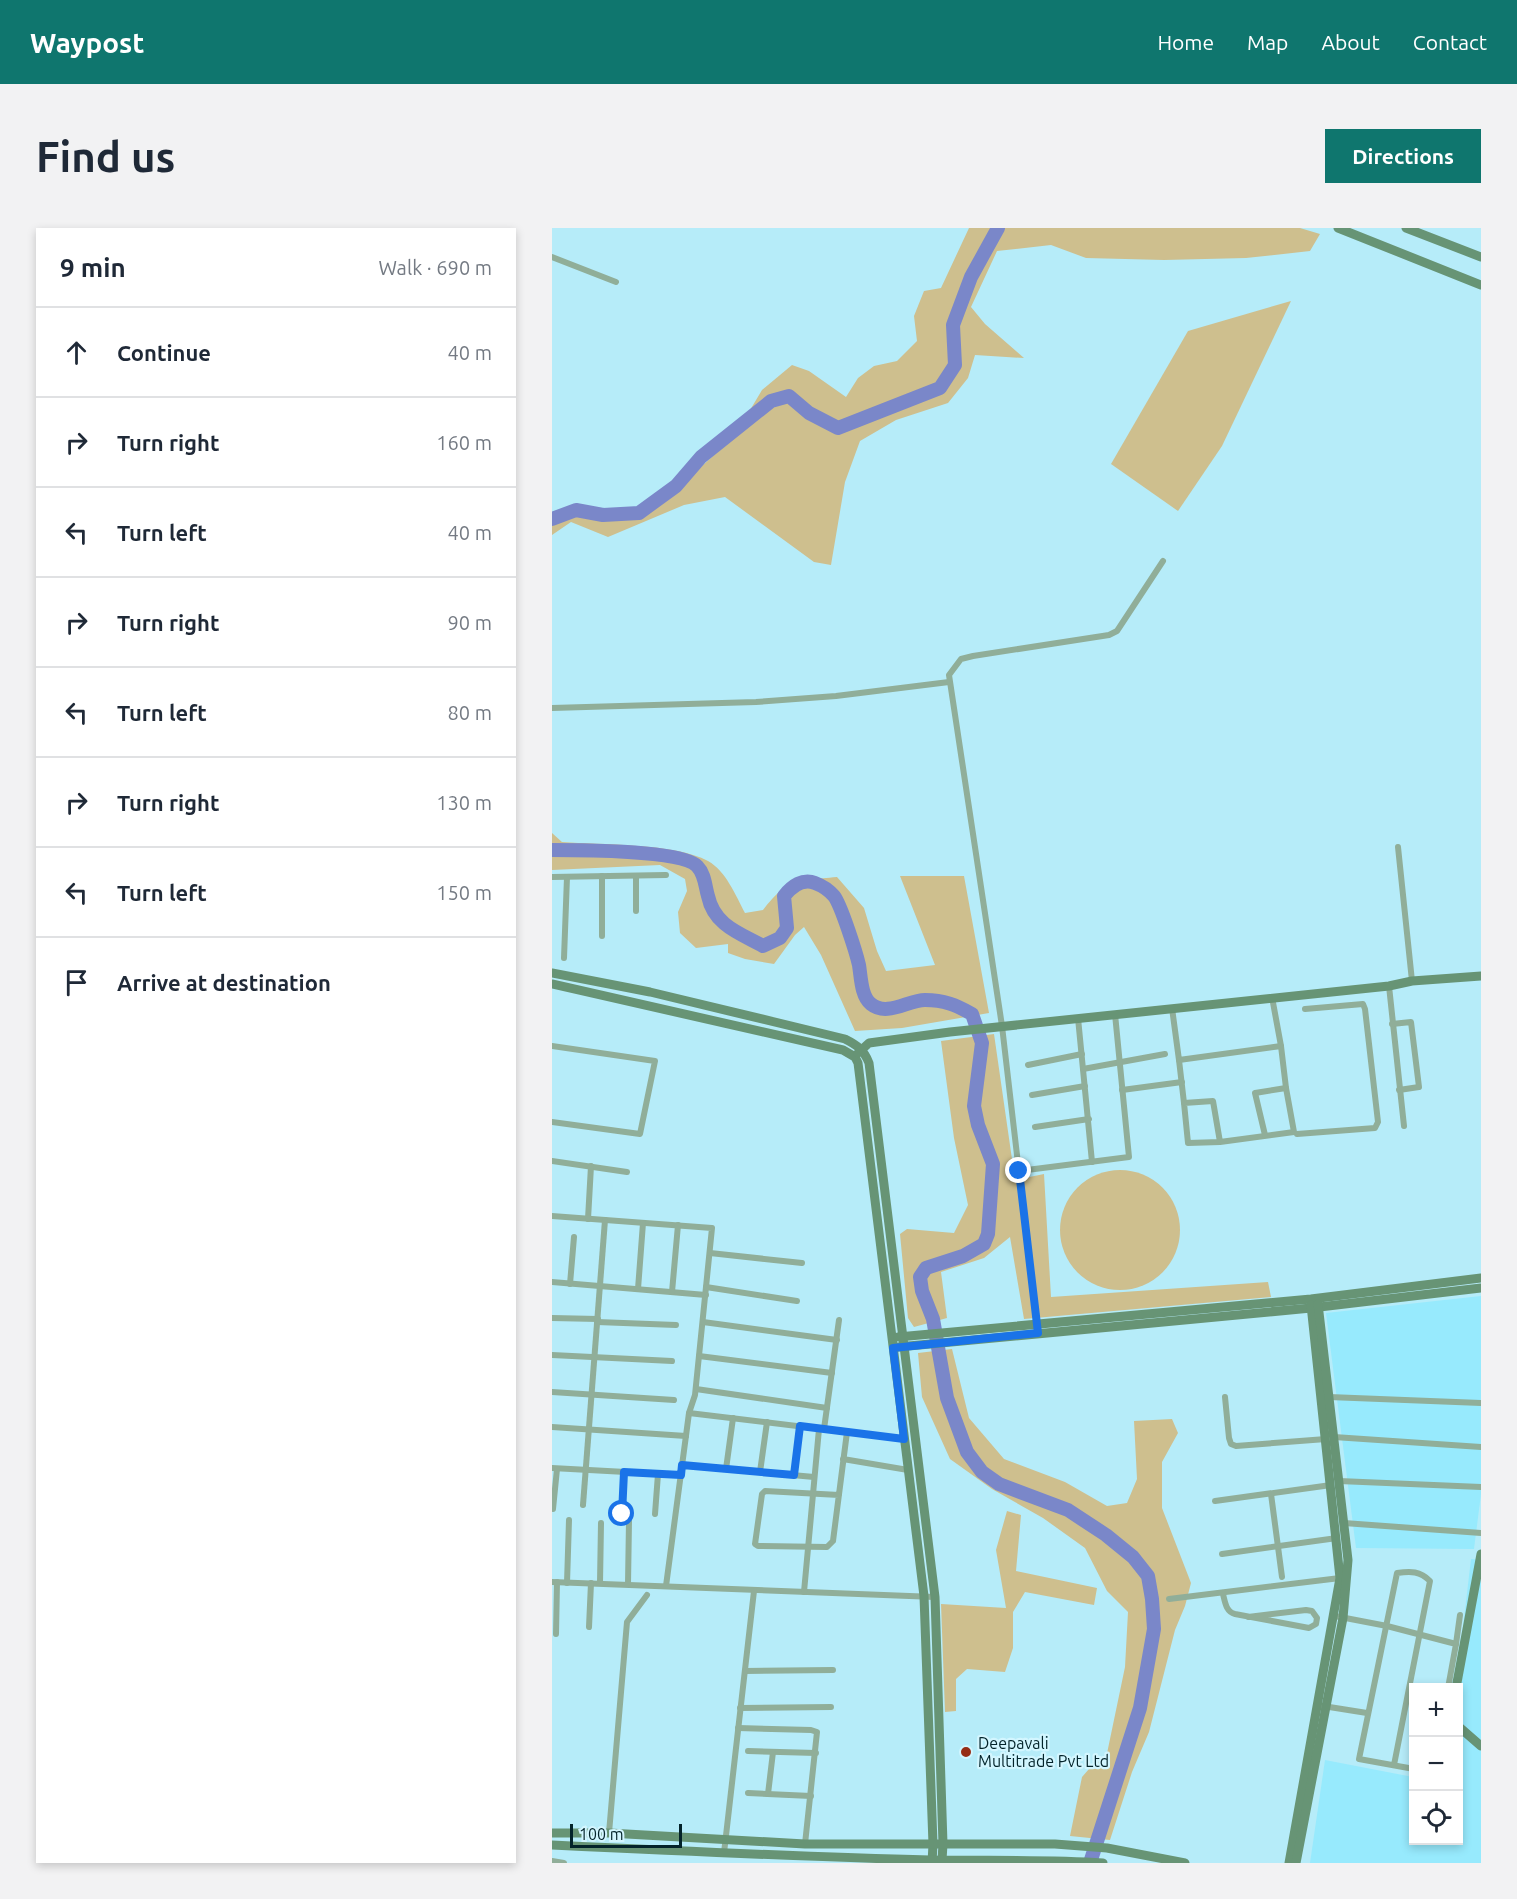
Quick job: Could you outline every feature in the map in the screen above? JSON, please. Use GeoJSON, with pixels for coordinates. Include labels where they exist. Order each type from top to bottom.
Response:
{"type":"FeatureCollection","features":[{"type":"Feature","properties":{"kind":"street"},"geometry":{"type":"LineString","coordinates":[[1338,228],[1481,285]]}},
{"type":"Feature","properties":{"kind":"street"},"geometry":{"type":"LineString","coordinates":[[1406,228],[1481,257]]}},
{"type":"Feature","properties":{"kind":"street"},"geometry":{"type":"LineString","coordinates":[[552,257],[616,282]]}},
{"type":"Feature","properties":{"kind":"street"},"geometry":{"type":"LineString","coordinates":[[1038,1329],[1019,1171],[997,1027],[950,671],[961,659],[973,656],[1109,635],[1117,631],[1163,561]]}},
{"type":"Feature","properties":{"kind":"street"},"geometry":{"type":"LineString","coordinates":[[552,708],[756,702],[836,696],[950,682]]}},
{"type":"Feature","properties":{"kind":"street"},"geometry":{"type":"LineString","coordinates":[[1398,847],[1412,981]]}},
{"type":"Feature","properties":{"kind":"street"},"geometry":{"type":"LineString","coordinates":[[552,877],[666,875]]}},
{"type":"Feature","properties":{"kind":"street"},"geometry":{"type":"LineString","coordinates":[[602,876],[602,936]]}},
{"type":"Feature","properties":{"kind":"street"},"geometry":{"type":"LineString","coordinates":[[636,876],[636,911]]}},
{"type":"Feature","properties":{"kind":"street"},"geometry":{"type":"LineString","coordinates":[[564,958],[567,877]]}},
{"type":"Feature","properties":{"kind":"street"},"geometry":{"type":"LineString","coordinates":[[552,973],[650,992],[845,1039],[869,1063],[935,1597],[938,1844],[935,1861]]}},
{"type":"Feature","properties":{"kind":"street"},"geometry":{"type":"LineString","coordinates":[[858,1053],[869,1043],[950,1032],[1389,986],[1412,981],[1481,976]]}},
{"type":"Feature","properties":{"kind":"street"},"geometry":{"type":"LineString","coordinates":[[552,984],[858,1053]]}},
{"type":"Feature","properties":{"kind":"street"},"geometry":{"type":"LineString","coordinates":[[1389,986],[1404,1126]]}},
{"type":"Feature","properties":{"kind":"street"},"geometry":{"type":"LineString","coordinates":[[1322,993],[1323,1008]]}},
{"type":"Feature","properties":{"kind":"street"},"geometry":{"type":"LineString","coordinates":[[1172,1008],[1188,1143],[1220,1142],[1294,1132],[1272,997]]}},
{"type":"Feature","properties":{"kind":"street"},"geometry":{"type":"LineString","coordinates":[[1297,1134],[1375,1128],[1377,1125],[1365,1009],[1359,1003],[1305,1009]]}},
{"type":"Feature","properties":{"kind":"street"},"geometry":{"type":"LineString","coordinates":[[1019,1171],[1129,1157],[1115,1014]]}},
{"type":"Feature","properties":{"kind":"street"},"geometry":{"type":"LineString","coordinates":[[1078,1018],[1092,1162]]}},
{"type":"Feature","properties":{"kind":"street"},"geometry":{"type":"LineString","coordinates":[[1392,1024],[1410,1022],[1419,1087],[1400,1090]]}},
{"type":"Feature","properties":{"kind":"street"},"geometry":{"type":"LineString","coordinates":[[552,1046],[655,1062],[640,1134],[552,1122]]}},
{"type":"Feature","properties":{"kind":"street"},"geometry":{"type":"LineString","coordinates":[[1179,1060],[1281,1046]]}},
{"type":"Feature","properties":{"kind":"street"},"geometry":{"type":"LineString","coordinates":[[858,1053],[924,1596],[938,1844]]}},
{"type":"Feature","properties":{"kind":"street"},"geometry":{"type":"LineString","coordinates":[[1028,1065],[1082,1054]]}},
{"type":"Feature","properties":{"kind":"street"},"geometry":{"type":"LineString","coordinates":[[1083,1069],[1165,1054]]}},
{"type":"Feature","properties":{"kind":"street"},"geometry":{"type":"LineString","coordinates":[[1122,1090],[1182,1082]]}},
{"type":"Feature","properties":{"kind":"street"},"geometry":{"type":"LineString","coordinates":[[1032,1095],[1085,1086]]}},
{"type":"Feature","properties":{"kind":"street"},"geometry":{"type":"LineString","coordinates":[[1265,1135],[1255,1093],[1286,1088]]}},
{"type":"Feature","properties":{"kind":"street"},"geometry":{"type":"LineString","coordinates":[[1184,1103],[1213,1101],[1220,1142]]}},
{"type":"Feature","properties":{"kind":"street"},"geometry":{"type":"LineString","coordinates":[[1035,1127],[1089,1119]]}},
{"type":"Feature","properties":{"kind":"street"},"geometry":{"type":"LineString","coordinates":[[552,1161],[627,1172]]}},
{"type":"Feature","properties":{"kind":"street"},"geometry":{"type":"LineString","coordinates":[[588,1219],[591,1166]]}},
{"type":"Feature","properties":{"kind":"street"},"geometry":{"type":"LineString","coordinates":[[552,1216],[712,1228],[696,1389],[689,1413],[666,1586]]}},
{"type":"Feature","properties":{"kind":"street"},"geometry":{"type":"LineString","coordinates":[[583,1505],[605,1220]]}},
{"type":"Feature","properties":{"kind":"street"},"geometry":{"type":"LineString","coordinates":[[638,1289],[644,1223]]}},
{"type":"Feature","properties":{"kind":"street"},"geometry":{"type":"LineString","coordinates":[[672,1292],[678,1225]]}},
{"type":"Feature","properties":{"kind":"street"},"geometry":{"type":"LineString","coordinates":[[570,1284],[574,1237]]}},
{"type":"Feature","properties":{"kind":"street"},"geometry":{"type":"LineString","coordinates":[[710,1253],[802,1263]]}},
{"type":"Feature","properties":{"kind":"street"},"geometry":{"type":"LineString","coordinates":[[1314,1303],[1481,1278]]}},
{"type":"Feature","properties":{"kind":"street"},"geometry":{"type":"LineString","coordinates":[[552,1282],[706,1295]]}},
{"type":"Feature","properties":{"kind":"street"},"geometry":{"type":"LineString","coordinates":[[706,1287],[798,1301]]}},
{"type":"Feature","properties":{"kind":"street"},"geometry":{"type":"LineString","coordinates":[[893,1343],[1481,1288]]}},
{"type":"Feature","properties":{"kind":"street"},"geometry":{"type":"LineString","coordinates":[[1314,1303],[1329,1397],[1330,1438]]}},
{"type":"Feature","properties":{"kind":"street"},"geometry":{"type":"LineString","coordinates":[[1314,1303],[1335,1483],[1337,1538],[1342,1573]]}},
{"type":"Feature","properties":{"kind":"street"},"geometry":{"type":"LineString","coordinates":[[552,1318],[676,1325]]}},
{"type":"Feature","properties":{"kind":"street"},"geometry":{"type":"LineString","coordinates":[[804,1592],[814,1477],[821,1429],[827,1408],[839,1320]]}},
{"type":"Feature","properties":{"kind":"street"},"geometry":{"type":"LineString","coordinates":[[703,1322],[837,1340]]}},
{"type":"Feature","properties":{"kind":"street"},"geometry":{"type":"LineString","coordinates":[[552,1355],[672,1361]]}},
{"type":"Feature","properties":{"kind":"street"},"geometry":{"type":"LineString","coordinates":[[699,1356],[832,1373]]}},
{"type":"Feature","properties":{"kind":"street"},"geometry":{"type":"LineString","coordinates":[[696,1389],[827,1408]]}},
{"type":"Feature","properties":{"kind":"street"},"geometry":{"type":"LineString","coordinates":[[552,1392],[674,1400]]}},
{"type":"Feature","properties":{"kind":"street"},"geometry":{"type":"LineString","coordinates":[[1225,1397],[1229,1438],[1231,1444],[1236,1446],[1330,1438],[1481,1447]]}},
{"type":"Feature","properties":{"kind":"street"},"geometry":{"type":"LineString","coordinates":[[1329,1397],[1481,1402]]}},
{"type":"Feature","properties":{"kind":"street"},"geometry":{"type":"LineString","coordinates":[[689,1413],[904,1439]]}},
{"type":"Feature","properties":{"kind":"street"},"geometry":{"type":"LineString","coordinates":[[726,1469],[733,1418]]}},
{"type":"Feature","properties":{"kind":"street"},"geometry":{"type":"LineString","coordinates":[[760,1472],[767,1422]]}},
{"type":"Feature","properties":{"kind":"street"},"geometry":{"type":"LineString","coordinates":[[794,1475],[800,1426]]}},
{"type":"Feature","properties":{"kind":"street"},"geometry":{"type":"LineString","coordinates":[[552,1427],[686,1436]]}},
{"type":"Feature","properties":{"kind":"street"},"geometry":{"type":"LineString","coordinates":[[839,1495],[763,1492],[755,1542],[758,1546],[827,1546],[832,1544],[839,1495],[847,1432]]}},
{"type":"Feature","properties":{"kind":"street"},"geometry":{"type":"LineString","coordinates":[[843,1459],[908,1470]]}},
{"type":"Feature","properties":{"kind":"street"},"geometry":{"type":"LineString","coordinates":[[682,1465],[814,1477]]}},
{"type":"Feature","properties":{"kind":"street"},"geometry":{"type":"LineString","coordinates":[[553,1509],[554,1468],[681,1475]]}},
{"type":"Feature","properties":{"kind":"street"},"geometry":{"type":"LineString","coordinates":[[622,1514],[624,1472]]}},
{"type":"Feature","properties":{"kind":"street"},"geometry":{"type":"LineString","coordinates":[[655,1514],[658,1474]]}},
{"type":"Feature","properties":{"kind":"street"},"geometry":{"type":"LineString","coordinates":[[1289,1863],[1339,1617],[1344,1524],[1335,1483]]}},
{"type":"Feature","properties":{"kind":"street"},"geometry":{"type":"LineString","coordinates":[[1215,1501],[1335,1483],[1481,1487]]}},
{"type":"Feature","properties":{"kind":"street"},"geometry":{"type":"LineString","coordinates":[[1271,1494],[1282,1577]]}},
{"type":"Feature","properties":{"kind":"street"},"geometry":{"type":"LineString","coordinates":[[567,1582],[568,1520]]}},
{"type":"Feature","properties":{"kind":"street"},"geometry":{"type":"LineString","coordinates":[[628,1584],[629,1521]]}},
{"type":"Feature","properties":{"kind":"street"},"geometry":{"type":"LineString","coordinates":[[600,1583],[601,1523]]}},
{"type":"Feature","properties":{"kind":"street"},"geometry":{"type":"LineString","coordinates":[[1344,1524],[1481,1533]]}},
{"type":"Feature","properties":{"kind":"street"},"geometry":{"type":"LineString","coordinates":[[1222,1554],[1337,1538]]}},
{"type":"Feature","properties":{"kind":"street"},"geometry":{"type":"LineString","coordinates":[[1457,1683],[1481,1554]]}},
{"type":"Feature","properties":{"kind":"street"},"geometry":{"type":"LineString","coordinates":[[1394,1765],[1430,1581],[1414,1571],[1397,1573],[1359,1759],[1409,1768]]}},
{"type":"Feature","properties":{"kind":"street"},"geometry":{"type":"LineString","coordinates":[[1170,1599],[1223,1594],[1342,1573]]}},
{"type":"Feature","properties":{"kind":"street"},"geometry":{"type":"LineString","coordinates":[[556,1634],[554,1582],[935,1597]]}},
{"type":"Feature","properties":{"kind":"street"},"geometry":{"type":"LineString","coordinates":[[589,1627],[591,1583]]}},
{"type":"Feature","properties":{"kind":"street"},"geometry":{"type":"LineString","coordinates":[[724,1853],[754,1591]]}},
{"type":"Feature","properties":{"kind":"street"},"geometry":{"type":"LineString","coordinates":[[1223,1594],[1230,1613],[1248,1617],[1309,1628],[1316,1624],[1317,1618],[1312,1611],[1306,1610],[1248,1617]]}},
{"type":"Feature","properties":{"kind":"street"},"geometry":{"type":"LineString","coordinates":[[609,1833],[627,1622],[647,1595]]}},
{"type":"Feature","properties":{"kind":"street"},"geometry":{"type":"LineString","coordinates":[[1449,1683],[1460,1615]]}},
{"type":"Feature","properties":{"kind":"street"},"geometry":{"type":"LineString","coordinates":[[1339,1617],[1387,1626],[1456,1644]]}},
{"type":"Feature","properties":{"kind":"street"},"geometry":{"type":"LineString","coordinates":[[745,1671],[833,1670]]}},
{"type":"Feature","properties":{"kind":"street"},"geometry":{"type":"LineString","coordinates":[[1322,1706],[1367,1713]]}},
{"type":"Feature","properties":{"kind":"street"},"geometry":{"type":"LineString","coordinates":[[1296,1863],[1322,1706]]}},
{"type":"Feature","properties":{"kind":"street"},"geometry":{"type":"LineString","coordinates":[[740,1708],[831,1707]]}},
{"type":"Feature","properties":{"kind":"street"},"geometry":{"type":"LineString","coordinates":[[738,1728],[814,1731],[818,1736],[805,1844]]}},
{"type":"Feature","properties":{"kind":"street"},"geometry":{"type":"LineString","coordinates":[[1463,1730],[1481,1746]]}},
{"type":"Feature","properties":{"kind":"street"},"geometry":{"type":"LineString","coordinates":[[748,1752],[816,1753]]}},
{"type":"Feature","properties":{"kind":"street"},"geometry":{"type":"LineString","coordinates":[[768,1794],[773,1752]]}},
{"type":"Feature","properties":{"kind":"street"},"geometry":{"type":"LineString","coordinates":[[748,1793],[811,1796]]}},
{"type":"Feature","properties":{"kind":"street"},"geometry":{"type":"LineString","coordinates":[[552,1833],[609,1833],[805,1844],[1055,1844],[1107,1848],[1185,1863]]}},
{"type":"Feature","properties":{"kind":"street"},"geometry":{"type":"LineString","coordinates":[[552,1845],[724,1853],[737,1858],[1044,1862],[1063,1860],[1103,1863]]}},
{"type":"Feature","properties":{"kind":"street"},"geometry":{"type":"LineString","coordinates":[[552,1861],[564,1863]]}},
{"type":"Feature","properties":{"kind":"shaded area"},"geometry":{"type":"Polygon","coordinates":[[[969,228],[1300,228],[1320,234],[1310,251],[1246,258],[1164,260],[1086,258],[1051,245],[997,251],[971,307],[985,324],[1024,358],[975,355],[968,378],[948,403],[896,420],[860,441],[845,482],[831,565],[814,562],[725,497],[684,505],[608,537],[571,522],[552,535],[552,513],[571,507],[603,521],[640,517],[662,502],[734,437],[762,390],[792,365],[809,371],[846,397],[858,378],[874,366],[897,361],[917,341],[914,316],[924,291],[941,288],[969,228]]]}},
{"type":"Feature","properties":{"kind":"shaded area"},"geometry":{"type":"Polygon","coordinates":[[[1291,301],[1222,446],[1178,511],[1111,464],[1188,331],[1291,301]]]}},
{"type":"Feature","properties":{"kind":"shaded area"},"geometry":{"type":"Polygon","coordinates":[[[552,833],[562,842],[658,848],[694,855],[708,861],[720,871],[745,913],[763,910],[780,891],[795,882],[837,877],[864,908],[877,951],[886,971],[935,965],[900,876],[964,876],[989,1013],[902,1028],[855,1031],[821,955],[804,927],[795,935],[774,964],[745,959],[728,953],[728,944],[696,948],[680,933],[678,912],[687,891],[685,879],[660,865],[552,870],[552,833]]]}},
{"type":"Feature","properties":{"kind":"shaded area"},"geometry":{"type":"Polygon","coordinates":[[[994,1034],[1015,1180],[1044,1174],[1051,1297],[1268,1282],[1271,1297],[1024,1319],[1010,1237],[984,1258],[941,1272],[947,1318],[914,1327],[908,1318],[900,1234],[907,1229],[954,1233],[968,1205],[954,1138],[941,1041],[994,1034]]]}},
{"type":"Feature","properties":{"kind":"shaded area"},"geometry":{"type":"Polygon","coordinates":[[[1120,1170],[1143,1174],[1163,1187],[1176,1207],[1180,1230],[1176,1253],[1163,1273],[1143,1286],[1120,1290],[1097,1286],[1077,1273],[1064,1253],[1060,1230],[1064,1207],[1077,1187],[1097,1174],[1120,1170]]]}},
{"type":"Feature","properties":{"kind":"shaded area"},"geometry":{"type":"Polygon","coordinates":[[[1481,1296],[1481,1494],[1474,1549],[1356,1548],[1326,1313],[1481,1296]]]}},
{"type":"Feature","properties":{"kind":"shaded area"},"geometry":{"type":"Polygon","coordinates":[[[952,1349],[969,1418],[1004,1459],[1065,1482],[1107,1506],[1127,1503],[1137,1479],[1134,1421],[1172,1419],[1178,1433],[1162,1462],[1162,1508],[1191,1583],[1175,1630],[1149,1732],[1132,1772],[1110,1840],[1070,1836],[1082,1777],[1096,1761],[1105,1763],[1125,1667],[1128,1612],[1107,1591],[1085,1548],[1043,1518],[992,1489],[950,1459],[922,1397],[918,1353],[952,1349]]]}},
{"type":"Feature","properties":{"kind":"shaded area"},"geometry":{"type":"Polygon","coordinates":[[[1007,1511],[1021,1515],[1016,1571],[1097,1588],[1094,1605],[1025,1592],[1013,1612],[1013,1648],[1005,1672],[967,1669],[956,1679],[956,1711],[945,1712],[941,1604],[1006,1608],[996,1550],[1007,1511]]]}},
{"type":"Feature","properties":{"kind":"shaded area"},"geometry":{"type":"Polygon","coordinates":[[[1471,1559],[1481,1560],[1481,1863],[1310,1863],[1325,1760],[1409,1776],[1409,1845],[1463,1845],[1463,1683],[1456,1683],[1471,1559]]]}},
{"type":"Feature","properties":{"kind":"waterway"},"geometry":{"type":"LineString","coordinates":[[552,519],[576,510],[603,515],[639,513],[676,486],[701,457],[771,401],[789,396],[809,413],[838,428],[940,388],[955,365],[953,325],[971,277],[998,228]]}},
{"type":"Feature","properties":{"kind":"waterway"},"geometry":{"type":"LineString","coordinates":[[552,850],[628,852],[687,861],[697,866],[702,873],[711,906],[722,921],[763,946],[780,938],[787,928],[784,896],[798,884],[815,883],[827,890],[837,901],[859,965],[863,991],[871,1004],[884,1009],[932,1000],[950,1004],[972,1014],[982,1043],[974,1106],[978,1125],[993,1164],[988,1234],[984,1244],[963,1256],[926,1268],[920,1277],[922,1291],[933,1319],[947,1398],[967,1452],[982,1472],[999,1484],[1068,1510],[1106,1535],[1133,1557],[1148,1576],[1152,1599],[1154,1629],[1140,1708],[1090,1863]]}},
{"type":"Feature","properties":{"kind":"place","name":"Deepavali Multitrade Pvt Ltd"},"geometry":{"type":"Point","coordinates":[966,1752]}},
{"type":"Feature","properties":{"kind":"route"},"geometry":{"type":"LineString","coordinates":[[622,1514],[624,1472],[681,1475],[682,1465],[794,1475],[800,1426],[904,1439],[893,1348],[1038,1333],[1019,1171]]}}]}
